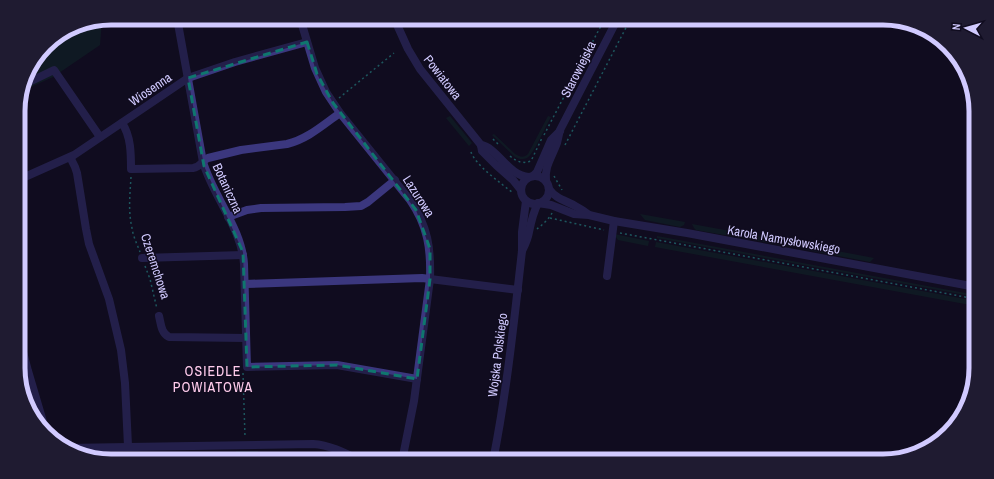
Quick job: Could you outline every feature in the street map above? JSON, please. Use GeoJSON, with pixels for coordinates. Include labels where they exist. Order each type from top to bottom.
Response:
{"type":"FeatureCollection","features":[{"type":"Feature","properties":{"kind":"street","name":"Botaniczna"},"geometry":{"type":"LineString","coordinates":[[178,25],[203,162],[239,240],[243,255],[246,338],[245,370]]}},
{"type":"Feature","properties":{"kind":"street","name":"Lazurowa"},"geometry":{"type":"LineString","coordinates":[[302,25],[317,74],[324,88],[340,113],[414,205],[425,227],[428,238],[430,279],[417,379],[403,454]]}},
{"type":"Feature","properties":{"kind":"street","name":"Powiatowa"},"geometry":{"type":"LineString","coordinates":[[397,25],[408,49],[420,69],[481,145],[482,151],[513,180],[518,193]]}},
{"type":"Feature","properties":{"kind":"street","name":"Starowiejska"},"geometry":{"type":"LineString","coordinates":[[548,185],[546,172],[547,167],[557,143],[560,130],[614,25]]}},
{"type":"Feature","properties":{"kind":"street","name":"Wiosenna"},"geometry":{"type":"LineString","coordinates":[[25,177],[70,157],[188,78],[235,62],[307,42]]}},
{"type":"Feature","properties":{"kind":"street"},"geometry":{"type":"LineString","coordinates":[[31,82],[54,70],[100,137]]}},
{"type":"Feature","properties":{"kind":"street"},"geometry":{"type":"LineString","coordinates":[[122,123],[126,129],[130,144],[131,169],[193,168],[199,167],[208,158],[241,150],[296,142],[308,136],[340,113]]}},
{"type":"Feature","properties":{"kind":"street","name":"Starowiejska"},"geometry":{"type":"LineString","coordinates":[[531,176],[536,172],[551,140],[560,130]]}},
{"type":"Feature","properties":{"kind":"street","name":"Powiatowa"},"geometry":{"type":"LineString","coordinates":[[481,145],[487,146],[518,173],[523,176],[531,176]]}},
{"type":"Feature","properties":{"kind":"street"},"geometry":{"type":"LineString","coordinates":[[70,157],[77,173],[87,234],[109,300],[121,350],[125,383],[128,446]]}},
{"type":"Feature","properties":{"kind":"street"},"geometry":{"type":"LineString","coordinates":[[531,176],[540,177],[548,185],[548,196],[538,204],[526,201],[521,194],[518,193],[523,182],[531,176]]}},
{"type":"Feature","properties":{"kind":"street"},"geometry":{"type":"LineString","coordinates":[[228,217],[247,210],[261,208],[358,206],[368,202],[395,180]]}},
{"type":"Feature","properties":{"kind":"street","name":"Karola Namysłowskiego"},"geometry":{"type":"LineString","coordinates":[[548,185],[560,199],[577,206],[589,215]]}},
{"type":"Feature","properties":{"kind":"street","name":"Wojska Polskiego"},"geometry":{"type":"LineString","coordinates":[[494,454],[501,421],[518,290],[522,251],[522,232],[526,201]]}},
{"type":"Feature","properties":{"kind":"street","name":"Karola Namysłowskiego"},"geometry":{"type":"LineString","coordinates":[[538,204],[551,205],[574,214],[589,215],[614,221],[969,285]]}},
{"type":"Feature","properties":{"kind":"street","name":"Wojska Polskiego"},"geometry":{"type":"LineString","coordinates":[[522,251],[529,233],[534,212],[538,204]]}},
{"type":"Feature","properties":{"kind":"street"},"geometry":{"type":"LineString","coordinates":[[607,276],[614,221]]}},
{"type":"Feature","properties":{"kind":"street"},"geometry":{"type":"LineString","coordinates":[[142,258],[243,255]]}},
{"type":"Feature","properties":{"kind":"street"},"geometry":{"type":"LineString","coordinates":[[245,284],[418,278],[518,290]]}},
{"type":"Feature","properties":{"kind":"street","name":"Czeremchowa"},"geometry":{"type":"LineString","coordinates":[[159,316],[162,331],[168,337],[246,338]]}},
{"type":"Feature","properties":{"kind":"street"},"geometry":{"type":"LineString","coordinates":[[25,355],[42,419]]}},
{"type":"Feature","properties":{"kind":"street"},"geometry":{"type":"LineString","coordinates":[[245,370],[337,365],[417,379]]}},
{"type":"Feature","properties":{"kind":"street"},"geometry":{"type":"LineString","coordinates":[[79,448],[318,444],[337,449],[347,454]]}},
{"type":"Feature","properties":{"kind":"path"},"geometry":{"type":"LineString","coordinates":[[519,162],[525,163],[531,161],[601,25]]}},
{"type":"Feature","properties":{"kind":"path"},"geometry":{"type":"LineString","coordinates":[[565,146],[627,25]]}},
{"type":"Feature","properties":{"kind":"path"},"geometry":{"type":"LineString","coordinates":[[333,103],[394,53]]}},
{"type":"Feature","properties":{"kind":"path"},"geometry":{"type":"LineString","coordinates":[[472,152],[473,157],[480,165],[518,193]]}},
{"type":"Feature","properties":{"kind":"path","name":"Czeremchowa"},"geometry":{"type":"LineString","coordinates":[[131,169],[130,219],[133,232],[150,279],[159,316]]}},
{"type":"Feature","properties":{"kind":"path"},"geometry":{"type":"LineString","coordinates":[[554,174],[563,193]]}},
{"type":"Feature","properties":{"kind":"path"},"geometry":{"type":"LineString","coordinates":[[537,229],[550,218],[612,232],[969,299]]}},
{"type":"Feature","properties":{"kind":"path"},"geometry":{"type":"LineString","coordinates":[[245,370],[245,439]]}},
{"type":"Feature","properties":{"kind":"highlighted area"},"geometry":{"type":"Polygon","coordinates":[[[307,42],[317,74],[333,103],[416,210],[430,249],[430,279],[417,379],[337,365],[247,367],[243,252],[204,166],[188,78],[307,42]]]}},
{"type":"Feature","properties":{"kind":"green space"},"geometry":{"type":"Polygon","coordinates":[[[102,26],[100,45],[53,77],[28,88],[36,68],[54,46],[68,36],[83,30],[102,26]]]}},
{"type":"Feature","properties":{"kind":"green space"},"geometry":{"type":"Polygon","coordinates":[[[450,116],[472,143],[469,146],[446,118],[450,116]]]}},
{"type":"Feature","properties":{"kind":"green space"},"geometry":{"type":"Polygon","coordinates":[[[548,116],[551,117],[540,139],[526,159],[515,157],[492,135],[494,134],[515,154],[523,157],[528,154],[548,116]]]}},
{"type":"Feature","properties":{"kind":"green space"},"geometry":{"type":"Polygon","coordinates":[[[640,214],[685,222],[684,225],[680,227],[645,220],[640,214]]]}},
{"type":"Feature","properties":{"kind":"green space"},"geometry":{"type":"Polygon","coordinates":[[[692,224],[795,243],[792,247],[696,230],[692,224]]]}},
{"type":"Feature","properties":{"kind":"green space"},"geometry":{"type":"Polygon","coordinates":[[[614,234],[649,241],[648,246],[618,240],[614,234]]]}},
{"type":"Feature","properties":{"kind":"green space"},"geometry":{"type":"Polygon","coordinates":[[[657,236],[969,294],[969,296],[657,238],[657,236]]]}},
{"type":"Feature","properties":{"kind":"green space"},"geometry":{"type":"Polygon","coordinates":[[[656,242],[969,300],[969,305],[655,247],[656,242]]]}},
{"type":"Feature","properties":{"kind":"green space"},"geometry":{"type":"Polygon","coordinates":[[[800,244],[874,258],[870,262],[802,249],[800,244]]]}},
{"type":"Feature","properties":{"kind":"green space"},"geometry":{"type":"Polygon","coordinates":[[[236,451],[258,451],[258,454],[236,454],[236,451]]]}},
{"type":"Feature","properties":{"kind":"district","name":"OSIEDLE POWIATOWA"},"geometry":{"type":"Point","coordinates":[213,380]}}]}
